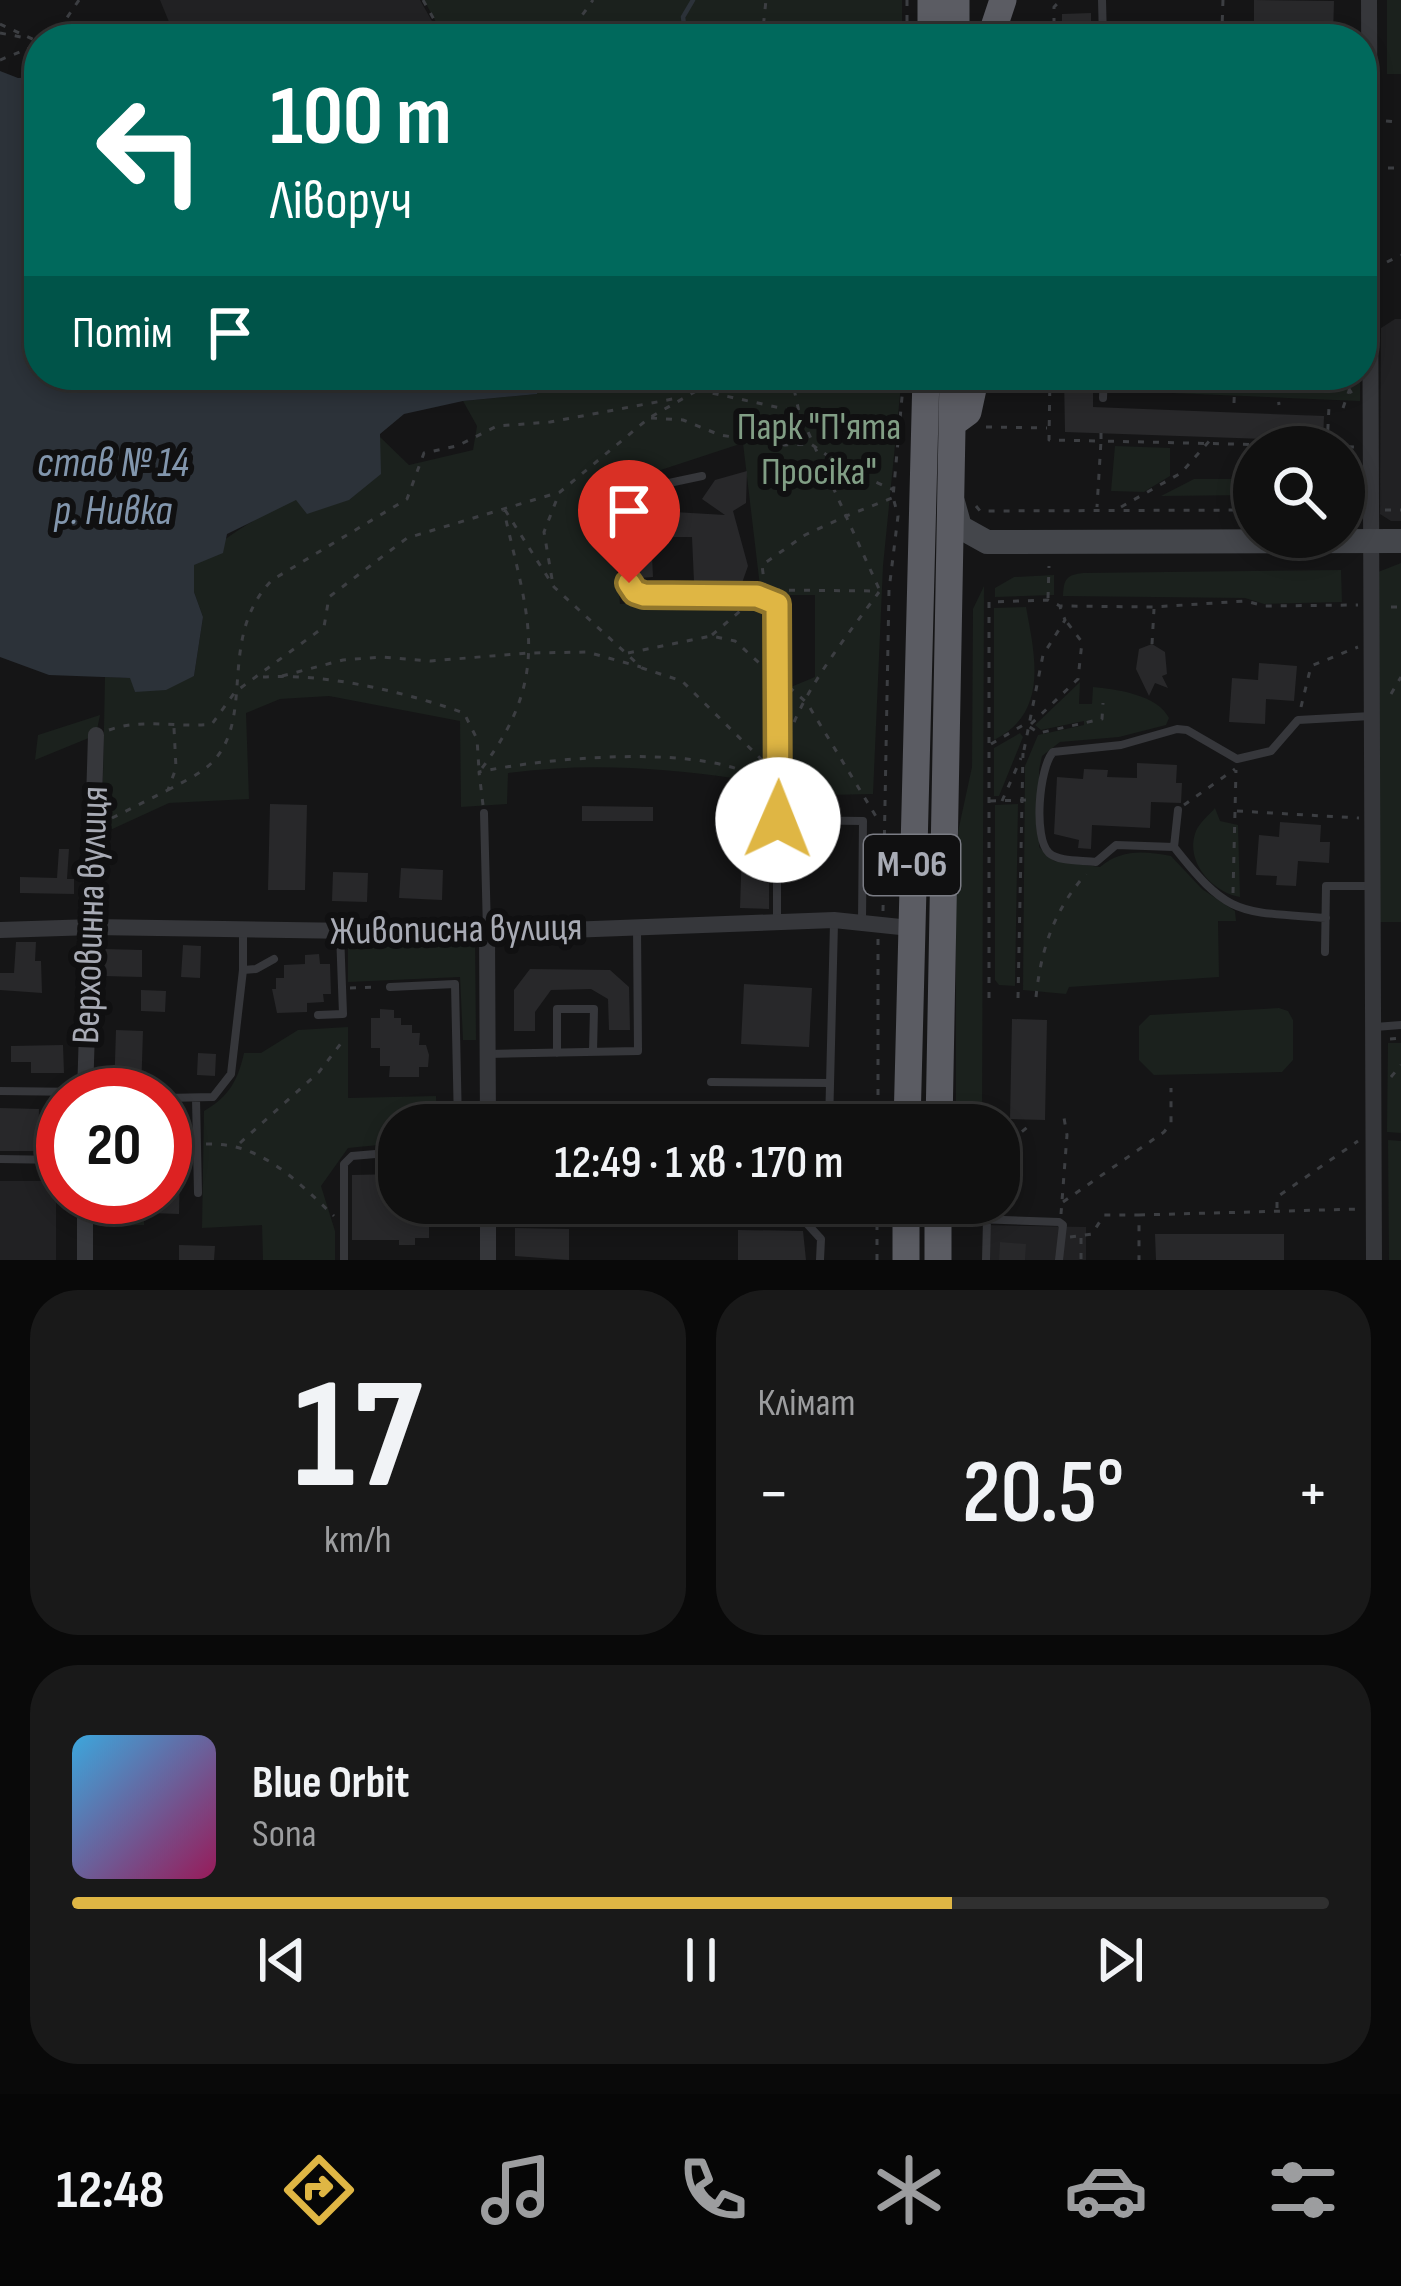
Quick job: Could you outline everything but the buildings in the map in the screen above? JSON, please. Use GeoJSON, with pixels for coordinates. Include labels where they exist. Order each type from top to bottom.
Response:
{"type":"FeatureCollection","features":[{"type":"Feature","properties":{"kind":"highway","name":"М-06"},"geometry":{"type":"LineString","coordinates":[[907,1104],[926,390]]}},
{"type":"Feature","properties":{"kind":"highway","name":"М-06"},"geometry":{"type":"LineString","coordinates":[[939,1104],[944,798],[961,495],[953,390]]}},
{"type":"Feature","properties":{"kind":"highway"},"geometry":{"type":"LineString","coordinates":[[952,423],[968,412],[973,390]]}},
{"type":"Feature","properties":{"kind":"highway"},"geometry":{"type":"LineString","coordinates":[[906,1224],[906,1260]]}},
{"type":"Feature","properties":{"kind":"highway"},"geometry":{"type":"LineString","coordinates":[[938,1224],[938,1260]]}},
{"type":"Feature","properties":{"kind":"main road"},"geometry":{"type":"LineString","coordinates":[[961,495],[960,527],[987,542]]}},
{"type":"Feature","properties":{"kind":"main road"},"geometry":{"type":"LineString","coordinates":[[944,798],[950,776],[957,574],[967,552],[987,542],[1401,541]]}},
{"type":"Feature","properties":{"kind":"street"},"geometry":{"type":"LineString","coordinates":[[1370,390],[1374,1260]]}},
{"type":"Feature","properties":{"kind":"street","name":"Верховинна вулиця"},"geometry":{"type":"LineString","coordinates":[[86,1068],[96,735]]}},
{"type":"Feature","properties":{"kind":"street","name":"Живописна вулиця"},"geometry":{"type":"LineString","coordinates":[[0,930],[488,933],[834,920],[910,928]]}},
{"type":"Feature","properties":{"kind":"street"},"geometry":{"type":"LineString","coordinates":[[484,1104],[488,933]]}},
{"type":"Feature","properties":{"kind":"street"},"geometry":{"type":"LineString","coordinates":[[85,1224],[85,1260]]}},
{"type":"Feature","properties":{"kind":"street"},"geometry":{"type":"LineString","coordinates":[[488,1224],[488,1260]]}},
{"type":"Feature","properties":{"kind":"lane"},"geometry":{"type":"LineString","coordinates":[[1103,390],[1103,398]]}},
{"type":"Feature","properties":{"kind":"lane"},"geometry":{"type":"LineString","coordinates":[[702,476],[636,490],[632,495],[629,583],[644,595],[761,593],[777,604],[777,921]]}},
{"type":"Feature","properties":{"kind":"lane"},"geometry":{"type":"LineString","coordinates":[[1174,847],[1116,845],[1096,862],[1048,852],[1040,839],[1047,759],[1064,748],[1120,745],[1178,729],[1198,736],[1237,764],[1271,752],[1298,720],[1372,716]]}},
{"type":"Feature","properties":{"kind":"lane"},"geometry":{"type":"LineString","coordinates":[[1178,810],[1174,847],[1205,885],[1233,906],[1240,911],[1325,918]]}},
{"type":"Feature","properties":{"kind":"lane"},"geometry":{"type":"LineString","coordinates":[[484,813],[488,933]]}},
{"type":"Feature","properties":{"kind":"lane"},"geometry":{"type":"LineString","coordinates":[[778,820],[863,820],[862,921]]}},
{"type":"Feature","properties":{"kind":"lane"},"geometry":{"type":"LineString","coordinates":[[1325,952],[1326,886],[1373,886]]}},
{"type":"Feature","properties":{"kind":"lane"},"geometry":{"type":"LineString","coordinates":[[830,1104],[834,920]]}},
{"type":"Feature","properties":{"kind":"lane"},"geometry":{"type":"LineString","coordinates":[[488,1054],[638,1051],[638,927]]}},
{"type":"Feature","properties":{"kind":"lane"},"geometry":{"type":"LineString","coordinates":[[192,1099],[213,1097],[231,1074],[243,930]]}},
{"type":"Feature","properties":{"kind":"lane"},"geometry":{"type":"LineString","coordinates":[[318,1015],[343,1014],[340,932]]}},
{"type":"Feature","properties":{"kind":"lane"},"geometry":{"type":"LineString","coordinates":[[243,970],[274,959]]}},
{"type":"Feature","properties":{"kind":"lane"},"geometry":{"type":"LineString","coordinates":[[390,987],[455,984],[458,1104]]}},
{"type":"Feature","properties":{"kind":"lane"},"geometry":{"type":"LineString","coordinates":[[557,1053],[557,1009],[594,1009],[593,1052]]}},
{"type":"Feature","properties":{"kind":"lane"},"geometry":{"type":"LineString","coordinates":[[1373,1027],[1401,1025]]}},
{"type":"Feature","properties":{"kind":"lane"},"geometry":{"type":"LineString","coordinates":[[711,1082],[830,1083]]}},
{"type":"Feature","properties":{"kind":"lane"},"geometry":{"type":"LineString","coordinates":[[0,1091],[36,1092]]}},
{"type":"Feature","properties":{"kind":"lane"},"geometry":{"type":"LineString","coordinates":[[196,1099],[198,1193]]}},
{"type":"Feature","properties":{"kind":"lane"},"geometry":{"type":"LineString","coordinates":[[344,1260],[344,1164],[352,1156],[378,1154]]}},
{"type":"Feature","properties":{"kind":"lane"},"geometry":{"type":"LineString","coordinates":[[0,1160],[36,1160]]}},
{"type":"Feature","properties":{"kind":"lane"},"geometry":{"type":"LineString","coordinates":[[1020,1221],[1063,1225],[1059,1260]]}},
{"type":"Feature","properties":{"kind":"lane"},"geometry":{"type":"LineString","coordinates":[[807,1224],[820,1239],[820,1260]]}},
{"type":"Feature","properties":{"kind":"lane"},"geometry":{"type":"LineString","coordinates":[[986,1260],[987,1224]]}},
{"type":"Feature","properties":{"kind":"path"},"geometry":{"type":"LineString","coordinates":[[1386,121],[1396,122]]}},
{"type":"Feature","properties":{"kind":"path"},"geometry":{"type":"LineString","coordinates":[[1386,168],[1401,168]]}},
{"type":"Feature","properties":{"kind":"path"},"geometry":{"type":"LineString","coordinates":[[1387,262],[1401,255]]}},
{"type":"Feature","properties":{"kind":"path"},"geometry":{"type":"LineString","coordinates":[[96,735],[134,721],[174,728],[212,724],[235,692],[324,627],[329,597],[407,538],[560,492],[649,418],[696,390]]}},
{"type":"Feature","properties":{"kind":"path"},"geometry":{"type":"LineString","coordinates":[[701,390],[799,412]]}},
{"type":"Feature","properties":{"kind":"path"},"geometry":{"type":"LineString","coordinates":[[794,390],[811,444],[882,591]]}},
{"type":"Feature","properties":{"kind":"path"},"geometry":{"type":"LineString","coordinates":[[886,897],[889,590],[898,516],[893,497],[903,390]]}},
{"type":"Feature","properties":{"kind":"path"},"geometry":{"type":"LineString","coordinates":[[1050,390],[1049,440],[1233,441]]}},
{"type":"Feature","properties":{"kind":"path"},"geometry":{"type":"LineString","coordinates":[[1234,390],[1234,403]]}},
{"type":"Feature","properties":{"kind":"path"},"geometry":{"type":"LineString","coordinates":[[1278,390],[1279,405]]}},
{"type":"Feature","properties":{"kind":"path"},"geometry":{"type":"LineString","coordinates":[[1343,408],[1349,390]]}},
{"type":"Feature","properties":{"kind":"path"},"geometry":{"type":"LineString","coordinates":[[1351,390],[1360,409]]}},
{"type":"Feature","properties":{"kind":"path"},"geometry":{"type":"LineString","coordinates":[[93,824],[126,814],[216,758],[230,733],[238,652],[254,599],[272,580],[407,499],[424,453],[457,446],[497,426],[550,422],[685,397]]}},
{"type":"Feature","properties":{"kind":"path"},"geometry":{"type":"LineString","coordinates":[[1328,426],[1329,407]]}},
{"type":"Feature","properties":{"kind":"path"},"geometry":{"type":"LineString","coordinates":[[649,418],[682,420],[720,435],[811,444],[848,470],[894,490]]}},
{"type":"Feature","properties":{"kind":"path"},"geometry":{"type":"LineString","coordinates":[[986,427],[1049,428]]}},
{"type":"Feature","properties":{"kind":"path"},"geometry":{"type":"LineString","coordinates":[[1096,507],[1101,434]]}},
{"type":"Feature","properties":{"kind":"path"},"geometry":{"type":"LineString","coordinates":[[1121,507],[1181,473],[1211,440]]}},
{"type":"Feature","properties":{"kind":"path"},"geometry":{"type":"LineString","coordinates":[[554,586],[544,532],[560,492]]}},
{"type":"Feature","properties":{"kind":"path"},"geometry":{"type":"LineString","coordinates":[[961,495],[980,511],[1233,511]]}},
{"type":"Feature","properties":{"kind":"path"},"geometry":{"type":"LineString","coordinates":[[761,593],[762,565],[805,536],[893,497]]}},
{"type":"Feature","properties":{"kind":"path"},"geometry":{"type":"LineString","coordinates":[[504,509],[554,586],[642,668]]}},
{"type":"Feature","properties":{"kind":"path"},"geometry":{"type":"LineString","coordinates":[[479,772],[522,701],[527,653],[526,595],[504,509]]}},
{"type":"Feature","properties":{"kind":"path"},"geometry":{"type":"LineString","coordinates":[[1051,522],[1052,509]]}},
{"type":"Feature","properties":{"kind":"path"},"geometry":{"type":"LineString","coordinates":[[1386,510],[1401,510]]}},
{"type":"Feature","properties":{"kind":"path"},"geometry":{"type":"LineString","coordinates":[[1048,600],[1049,566]]}},
{"type":"Feature","properties":{"kind":"path"},"geometry":{"type":"LineString","coordinates":[[711,636],[761,593],[882,591]]}},
{"type":"Feature","properties":{"kind":"path"},"geometry":{"type":"LineString","coordinates":[[282,676],[343,660],[431,661],[587,652],[682,680],[779,772],[796,716],[831,656],[882,591]]}},
{"type":"Feature","properties":{"kind":"path"},"geometry":{"type":"LineString","coordinates":[[989,998],[989,602],[1048,600],[1060,606],[1154,607],[1245,601],[1265,606],[1361,605]]}},
{"type":"Feature","properties":{"kind":"path"},"geometry":{"type":"LineString","coordinates":[[1030,725],[1078,680],[1082,642],[1060,606]]}},
{"type":"Feature","properties":{"kind":"path"},"geometry":{"type":"LineString","coordinates":[[1152,644],[1154,607]]}},
{"type":"Feature","properties":{"kind":"path"},"geometry":{"type":"LineString","coordinates":[[1391,607],[1401,607]]}},
{"type":"Feature","properties":{"kind":"path"},"geometry":{"type":"LineString","coordinates":[[1002,801],[1023,753],[1043,655],[1065,620]]}},
{"type":"Feature","properties":{"kind":"path"},"geometry":{"type":"LineString","coordinates":[[1298,720],[1311,666],[1362,646]]}},
{"type":"Feature","properties":{"kind":"path"},"geometry":{"type":"LineString","coordinates":[[260,677],[282,676],[422,698],[464,713],[477,739],[484,813]]}},
{"type":"Feature","properties":{"kind":"path"},"geometry":{"type":"LineString","coordinates":[[1390,694],[1401,677]]}},
{"type":"Feature","properties":{"kind":"path"},"geometry":{"type":"LineString","coordinates":[[989,744],[1025,724],[1039,733],[1102,719],[1103,704]]}},
{"type":"Feature","properties":{"kind":"path"},"geometry":{"type":"LineString","coordinates":[[168,790],[176,768],[174,728]]}},
{"type":"Feature","properties":{"kind":"path"},"geometry":{"type":"LineString","coordinates":[[1018,998],[1023,753]]}},
{"type":"Feature","properties":{"kind":"path"},"geometry":{"type":"LineString","coordinates":[[479,772],[565,759],[645,757],[730,766],[765,781],[778,820]]}},
{"type":"Feature","properties":{"kind":"path"},"geometry":{"type":"LineString","coordinates":[[1178,810],[1237,764]]}},
{"type":"Feature","properties":{"kind":"path"},"geometry":{"type":"LineString","coordinates":[[1233,906],[1237,764]]}},
{"type":"Feature","properties":{"kind":"path"},"geometry":{"type":"LineString","coordinates":[[988,801],[1041,800]]}},
{"type":"Feature","properties":{"kind":"path"},"geometry":{"type":"LineString","coordinates":[[1235,811],[1363,818]]}},
{"type":"Feature","properties":{"kind":"path"},"geometry":{"type":"LineString","coordinates":[[1036,997],[1040,956],[1064,898],[1096,862]]}},
{"type":"Feature","properties":{"kind":"path"},"geometry":{"type":"LineString","coordinates":[[878,937],[878,1104]]}},
{"type":"Feature","properties":{"kind":"path"},"geometry":{"type":"LineString","coordinates":[[357,988],[390,987]]}},
{"type":"Feature","properties":{"kind":"path"},"geometry":{"type":"LineString","coordinates":[[1390,1039],[1401,1038]]}},
{"type":"Feature","properties":{"kind":"path"},"geometry":{"type":"LineString","coordinates":[[238,1144],[319,1072],[342,1042]]}},
{"type":"Feature","properties":{"kind":"path"},"geometry":{"type":"LineString","coordinates":[[1391,1077],[1401,1065]]}},
{"type":"Feature","properties":{"kind":"path"},"geometry":{"type":"LineString","coordinates":[[1063,1202],[1164,1132],[1171,1123],[1171,1088]]}},
{"type":"Feature","properties":{"kind":"path"},"geometry":{"type":"LineString","coordinates":[[1060,1222],[1066,1135],[1063,1112]]}},
{"type":"Feature","properties":{"kind":"path"},"geometry":{"type":"LineString","coordinates":[[1020,1133],[1031,1124]]}},
{"type":"Feature","properties":{"kind":"path"},"geometry":{"type":"LineString","coordinates":[[1276,1211],[1277,1197],[1365,1137]]}},
{"type":"Feature","properties":{"kind":"path"},"geometry":{"type":"LineString","coordinates":[[216,1144],[238,1144],[293,1177],[344,1226]]}},
{"type":"Feature","properties":{"kind":"path"},"geometry":{"type":"LineString","coordinates":[[1062,1237],[1092,1234],[1104,1215],[1365,1209]]}},
{"type":"Feature","properties":{"kind":"path"},"geometry":{"type":"LineString","coordinates":[[1139,1215],[1139,1260]]}},
{"type":"Feature","properties":{"kind":"path"},"geometry":{"type":"LineString","coordinates":[[877,1224],[877,1260]]}},
{"type":"Feature","properties":{"kind":"path"},"geometry":{"type":"LineString","coordinates":[[1081,1238],[1081,1260]]}},
{"type":"Feature","properties":{"kind":"shaded area"},"geometry":{"type":"Polygon","coordinates":[[[160,0],[420,0],[434,24],[170,24],[160,0]]]}},
{"type":"Feature","properties":{"kind":"shaded area"},"geometry":{"type":"Polygon","coordinates":[[[1401,319],[1401,521],[1380,514],[1381,328],[1401,319]]]}},
{"type":"Feature","properties":{"kind":"shaded area"},"geometry":{"type":"Polygon","coordinates":[[[0,1181],[36,1181],[36,1224],[56,1224],[56,1260],[0,1260],[0,1181]]]}},
{"type":"Feature","properties":{"kind":"shaded area"},"geometry":{"type":"Polygon","coordinates":[[[983,1225],[1086,1227],[1086,1260],[984,1260],[983,1225]]]}},
{"type":"Feature","properties":{"kind":"green space"},"geometry":{"type":"Polygon","coordinates":[[[424,0],[902,0],[902,24],[437,24],[424,0]]]}},
{"type":"Feature","properties":{"kind":"green space"},"geometry":{"type":"Polygon","coordinates":[[[1387,0],[1401,0],[1401,74],[1387,74],[1387,0]]]}},
{"type":"Feature","properties":{"kind":"green space","name":"Парк \"П'ята Просіка\""},"geometry":{"type":"Polygon","coordinates":[[[538,390],[901,390],[883,566],[873,794],[783,796],[786,689],[815,677],[815,595],[761,595],[743,443],[609,487],[620,604],[761,597],[771,844],[735,845],[732,778],[704,774],[592,767],[508,773],[507,804],[461,807],[460,721],[329,696],[280,699],[246,713],[249,799],[169,803],[108,831],[102,827],[105,677],[131,678],[135,692],[194,676],[203,617],[194,592],[194,564],[258,518],[378,453],[380,437],[409,465],[473,450],[477,426],[463,401],[537,394],[538,390]]]}},
{"type":"Feature","properties":{"kind":"green space"},"geometry":{"type":"Polygon","coordinates":[[[1360,390],[1360,401],[1125,391],[1360,390]]]}},
{"type":"Feature","properties":{"kind":"green space"},"geometry":{"type":"Polygon","coordinates":[[[1115,446],[1170,448],[1170,476],[1144,492],[1111,491],[1115,446]]]}},
{"type":"Feature","properties":{"kind":"green space"},"geometry":{"type":"Polygon","coordinates":[[[1194,479],[1233,479],[1233,495],[1161,496],[1194,479]]]}},
{"type":"Feature","properties":{"kind":"green space"},"geometry":{"type":"Polygon","coordinates":[[[1401,563],[1401,922],[1378,922],[1378,572],[1401,563]]]}},
{"type":"Feature","properties":{"kind":"green space"},"geometry":{"type":"Polygon","coordinates":[[[1341,570],[1342,602],[1264,604],[1245,598],[1063,596],[1067,579],[1083,573],[1341,570]]]}},
{"type":"Feature","properties":{"kind":"green space"},"geometry":{"type":"Polygon","coordinates":[[[1054,575],[1054,595],[995,597],[995,588],[1014,577],[1054,575]]]}},
{"type":"Feature","properties":{"kind":"green space"},"geometry":{"type":"Polygon","coordinates":[[[984,586],[982,1104],[956,1104],[956,841],[972,767],[973,609],[984,586]]]}},
{"type":"Feature","properties":{"kind":"green space"},"geometry":{"type":"Polygon","coordinates":[[[1026,607],[1034,663],[1031,699],[1012,729],[994,740],[994,608],[1026,607]]]}},
{"type":"Feature","properties":{"kind":"green space"},"geometry":{"type":"Polygon","coordinates":[[[1080,682],[1079,704],[1092,704],[1093,687],[1113,689],[1156,704],[1169,718],[1166,725],[1119,737],[1060,742],[1042,756],[1039,847],[1054,861],[1100,867],[1133,853],[1171,856],[1202,889],[1235,911],[1236,921],[1218,921],[1219,977],[1069,987],[1066,994],[1023,990],[1025,766],[1038,735],[1084,725],[1084,721],[1041,730],[1035,725],[1080,682]]]}},
{"type":"Feature","properties":{"kind":"green space"},"geometry":{"type":"Polygon","coordinates":[[[100,715],[96,735],[35,760],[38,735],[100,715]]]}},
{"type":"Feature","properties":{"kind":"green space"},"geometry":{"type":"Polygon","coordinates":[[[1020,733],[1023,737],[999,796],[994,796],[994,748],[1020,733]]]}},
{"type":"Feature","properties":{"kind":"green space"},"geometry":{"type":"Polygon","coordinates":[[[1018,804],[1015,986],[999,985],[995,980],[995,805],[1018,804]]]}},
{"type":"Feature","properties":{"kind":"green space"},"geometry":{"type":"Polygon","coordinates":[[[1215,808],[1220,821],[1238,825],[1240,897],[1220,889],[1197,864],[1196,831],[1215,808]]]}},
{"type":"Feature","properties":{"kind":"green space"},"geometry":{"type":"Polygon","coordinates":[[[348,937],[475,938],[476,1040],[463,1040],[460,977],[348,982],[348,937]]]}},
{"type":"Feature","properties":{"kind":"green space"},"geometry":{"type":"Polygon","coordinates":[[[1279,1008],[1293,1020],[1293,1060],[1282,1072],[1154,1075],[1139,1060],[1139,1026],[1150,1015],[1279,1008]]]}},
{"type":"Feature","properties":{"kind":"green space"},"geometry":{"type":"Polygon","coordinates":[[[348,1027],[348,1098],[436,1096],[436,1104],[378,1104],[378,1145],[348,1148],[321,1186],[335,1231],[335,1260],[263,1260],[262,1225],[202,1228],[204,1111],[231,1087],[244,1053],[261,1053],[298,1030],[348,1027]]]}},
{"type":"Feature","properties":{"kind":"green space"},"geometry":{"type":"Polygon","coordinates":[[[1388,1043],[1401,1043],[1401,1133],[1387,1132],[1388,1043]]]}},
{"type":"Feature","properties":{"kind":"green space"},"geometry":{"type":"Polygon","coordinates":[[[1388,1140],[1401,1141],[1401,1260],[1389,1260],[1388,1140]]]}},
{"type":"Feature","properties":{"kind":"water","name":"став № 14 р. Нивка"},"geometry":{"type":"Polygon","coordinates":[[[0,71],[24,78],[24,390],[538,390],[537,394],[463,401],[404,414],[380,434],[381,474],[349,500],[307,514],[296,500],[227,534],[223,553],[194,565],[194,592],[203,617],[194,676],[166,690],[135,692],[130,678],[49,675],[0,657],[0,71]]]}},
{"type":"Feature","properties":{"kind":"waterway"},"geometry":{"type":"LineString","coordinates":[[684,24],[693,0]]}},
{"type":"Feature","properties":{"kind":"route"},"geometry":{"type":"LineString","coordinates":[[629,583],[644,595],[757,596],[777,604],[778,820]]}}]}
